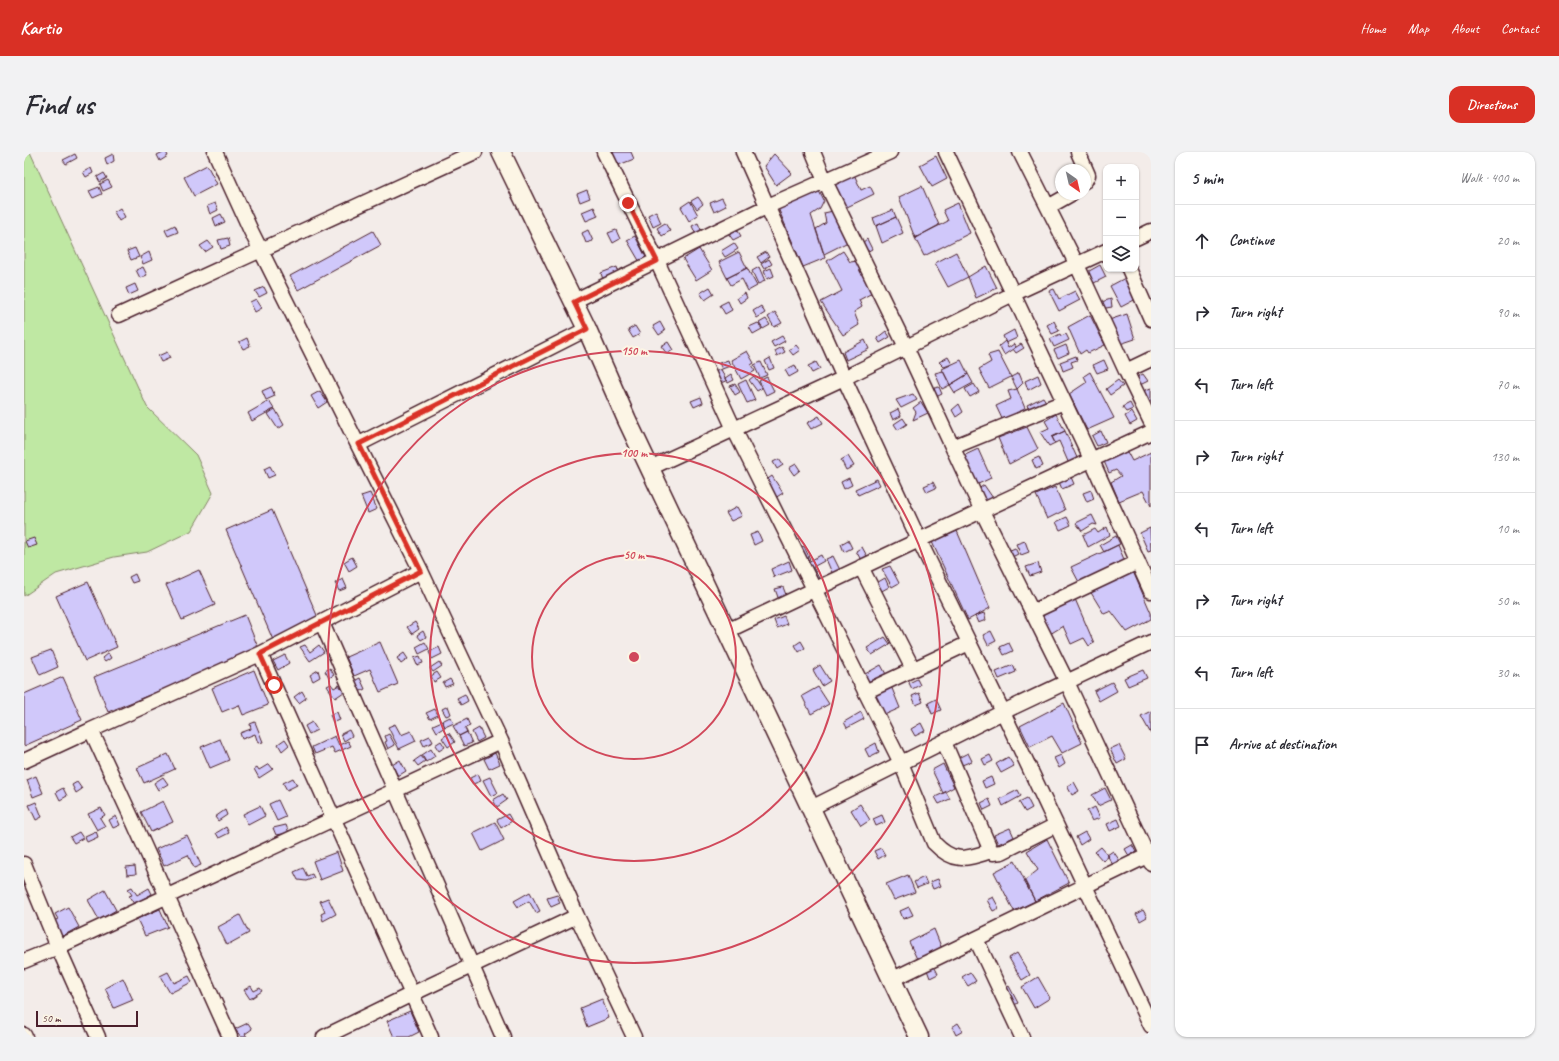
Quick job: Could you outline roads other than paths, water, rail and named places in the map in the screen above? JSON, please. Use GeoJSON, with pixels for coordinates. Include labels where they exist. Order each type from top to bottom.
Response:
{"type":"FeatureCollection","features":[{"type":"Feature","properties":{"kind":"street"},"geometry":{"type":"LineString","coordinates":[[215,152],[261,250],[421,571],[501,741],[577,916],[634,1037]]}},
{"type":"Feature","properties":{"kind":"street"},"geometry":{"type":"LineString","coordinates":[[119,315],[475,152]]}},
{"type":"Feature","properties":{"kind":"street"},"geometry":{"type":"LineString","coordinates":[[502,152],[587,329],[650,468],[919,1037]]}},
{"type":"Feature","properties":{"kind":"street"},"geometry":{"type":"LineString","coordinates":[[604,152],[657,261],[734,429],[901,763],[934,843],[943,852],[966,859],[991,851],[993,853],[1002,852],[1056,825]]}},
{"type":"Feature","properties":{"kind":"street"},"geometry":{"type":"LineString","coordinates":[[743,152],[844,378],[919,540],[1003,712],[1151,1026]]}},
{"type":"Feature","properties":{"kind":"street"},"geometry":{"type":"LineString","coordinates":[[813,152],[825,181],[906,347],[982,510],[1067,682],[1150,858],[1085,886],[891,980]]}},
{"type":"Feature","properties":{"kind":"street"},"geometry":{"type":"LineString","coordinates":[[574,302],[768,206],[890,152]]}},
{"type":"Feature","properties":{"kind":"street"},"geometry":{"type":"LineString","coordinates":[[946,152],[1092,461],[1151,591]]}},
{"type":"Feature","properties":{"kind":"street"},"geometry":{"type":"LineString","coordinates":[[1020,152],[1151,422]]}},
{"type":"Feature","properties":{"kind":"street"},"geometry":{"type":"LineString","coordinates":[[1078,152],[1083,164]]}},
{"type":"Feature","properties":{"kind":"street"},"geometry":{"type":"LineString","coordinates":[[1048,207],[1060,200]]}},
{"type":"Feature","properties":{"kind":"street"},"geometry":{"type":"LineString","coordinates":[[1139,237],[1151,231]]}},
{"type":"Feature","properties":{"kind":"street"},"geometry":{"type":"LineString","coordinates":[[650,468],[844,378],[1013,294],[1103,252]]}},
{"type":"Feature","properties":{"kind":"street"},"geometry":{"type":"LineString","coordinates":[[1130,272],[1151,319]]}},
{"type":"Feature","properties":{"kind":"street"},"geometry":{"type":"LineString","coordinates":[[359,444],[587,329]]}},
{"type":"Feature","properties":{"kind":"street"},"geometry":{"type":"LineString","coordinates":[[1126,371],[1151,359]]}},
{"type":"Feature","properties":{"kind":"street"},"geometry":{"type":"LineString","coordinates":[[953,447],[1064,402]]}},
{"type":"Feature","properties":{"kind":"street"},"geometry":{"type":"LineString","coordinates":[[727,631],[1151,432]]}},
{"type":"Feature","properties":{"kind":"street"},"geometry":{"type":"LineString","coordinates":[[1032,612],[1138,562]]}},
{"type":"Feature","properties":{"kind":"street"},"geometry":{"type":"LineString","coordinates":[[861,567],[913,669]]}},
{"type":"Feature","properties":{"kind":"street"},"geometry":{"type":"LineString","coordinates":[[24,761],[260,654],[421,571]]}},
{"type":"Feature","properties":{"kind":"street"},"geometry":{"type":"LineString","coordinates":[[322,623],[503,1037]]}},
{"type":"Feature","properties":{"kind":"street"},"geometry":{"type":"LineString","coordinates":[[811,808],[1003,712],[1151,642]]}},
{"type":"Feature","properties":{"kind":"street"},"geometry":{"type":"LineString","coordinates":[[865,692],[969,643]]}},
{"type":"Feature","properties":{"kind":"street"},"geometry":{"type":"LineString","coordinates":[[260,654],[431,1037]]}},
{"type":"Feature","properties":{"kind":"street"},"geometry":{"type":"LineString","coordinates":[[91,730],[230,1037]]}},
{"type":"Feature","properties":{"kind":"street"},"geometry":{"type":"LineString","coordinates":[[24,961],[58,947],[501,741]]}},
{"type":"Feature","properties":{"kind":"street"},"geometry":{"type":"LineString","coordinates":[[944,742],[991,851]]}},
{"type":"Feature","properties":{"kind":"street"},"geometry":{"type":"LineString","coordinates":[[24,864],[58,947],[98,1037]]}},
{"type":"Feature","properties":{"kind":"street"},"geometry":{"type":"LineString","coordinates":[[324,1037],[577,916]]}},
{"type":"Feature","properties":{"kind":"street"},"geometry":{"type":"LineString","coordinates":[[976,939],[1022,1037]]}}]}
